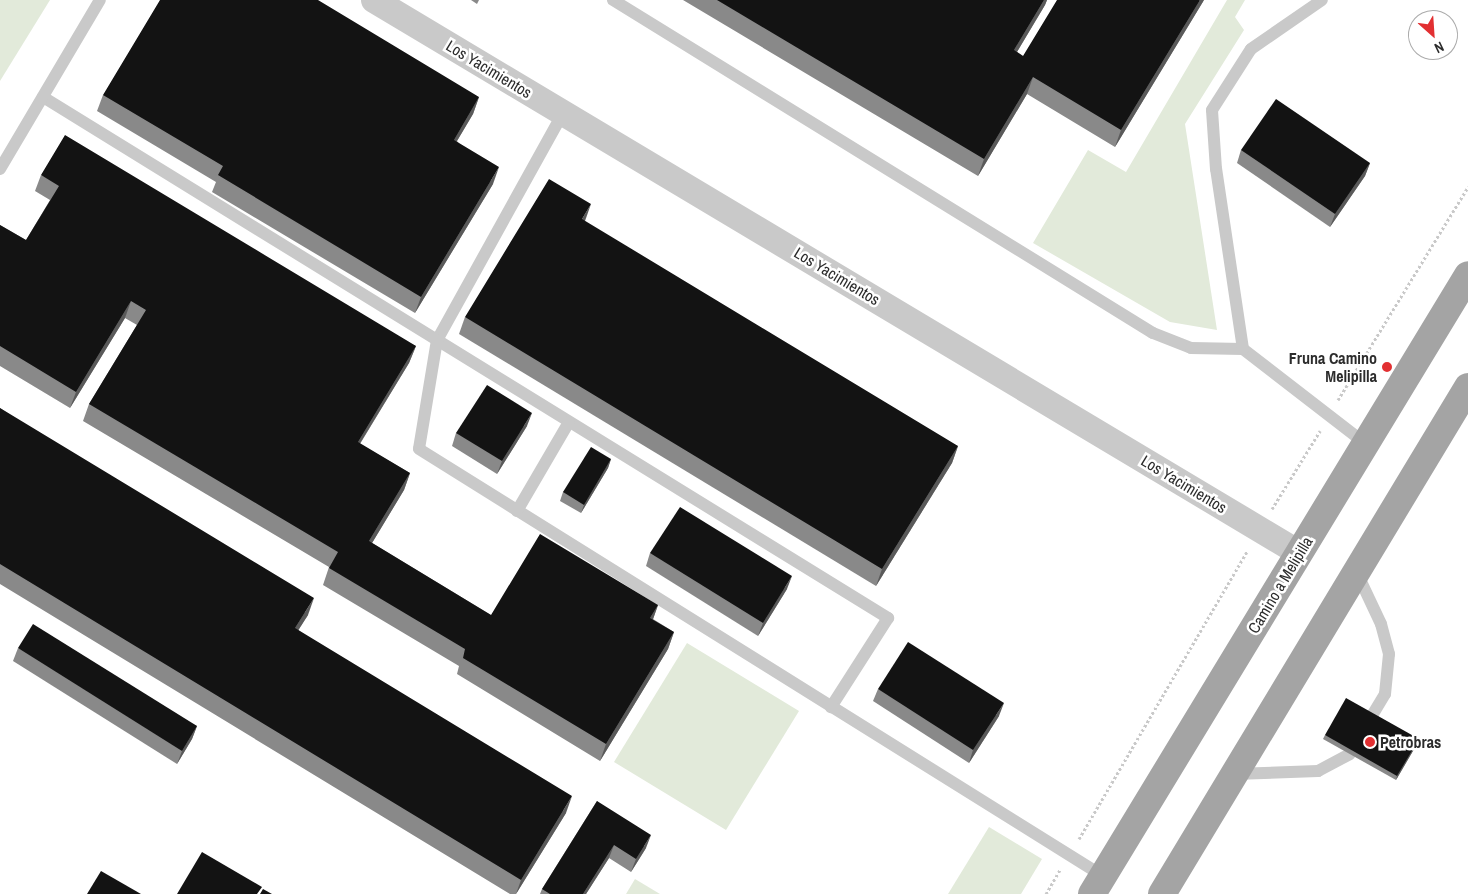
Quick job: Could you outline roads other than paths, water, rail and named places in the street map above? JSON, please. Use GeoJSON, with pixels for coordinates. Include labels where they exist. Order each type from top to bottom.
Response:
{"type":"FeatureCollection","features":[{"type":"Feature","properties":{"kind":"main road","name":"Camino a Melipilla"},"geometry":{"type":"LineString","coordinates":[[1097,885],[1468,275]]}},
{"type":"Feature","properties":{"kind":"main road"},"geometry":{"type":"LineString","coordinates":[[1162,894],[1468,387]]}},
{"type":"Feature","properties":{"kind":"street","name":"Los Yacimientos"},"geometry":{"type":"LineString","coordinates":[[374,0],[1299,553]]}},
{"type":"Feature","properties":{"kind":"lane"},"geometry":{"type":"LineString","coordinates":[[0,169],[100,0]]}},
{"type":"Feature","properties":{"kind":"lane"},"geometry":{"type":"LineString","coordinates":[[613,0],[1153,333],[1191,348],[1243,350],[1366,444]]}},
{"type":"Feature","properties":{"kind":"lane"},"geometry":{"type":"LineString","coordinates":[[1243,350],[1216,169],[1212,110],[1252,49],[1322,0]]}},
{"type":"Feature","properties":{"kind":"lane"},"geometry":{"type":"LineString","coordinates":[[43,97],[888,618],[831,707]]}},
{"type":"Feature","properties":{"kind":"lane"},"geometry":{"type":"LineString","coordinates":[[563,113],[438,340],[419,449],[831,707],[1097,885]]}},
{"type":"Feature","properties":{"kind":"lane"},"geometry":{"type":"LineString","coordinates":[[517,511],[570,422]]}},
{"type":"Feature","properties":{"kind":"lane"},"geometry":{"type":"LineString","coordinates":[[1357,571],[1381,624],[1389,654],[1385,694],[1371,717]]}},
{"type":"Feature","properties":{"kind":"lane"},"geometry":{"type":"LineString","coordinates":[[1233,774],[1318,771],[1350,754]]}},
{"type":"Feature","properties":{"kind":"place","name":"Fruna Camino Melipilla"},"geometry":{"type":"Point","coordinates":[1387,367]}},
{"type":"Feature","properties":{"kind":"place","name":"Petrobras"},"geometry":{"type":"Point","coordinates":[1370,742]}}]}
